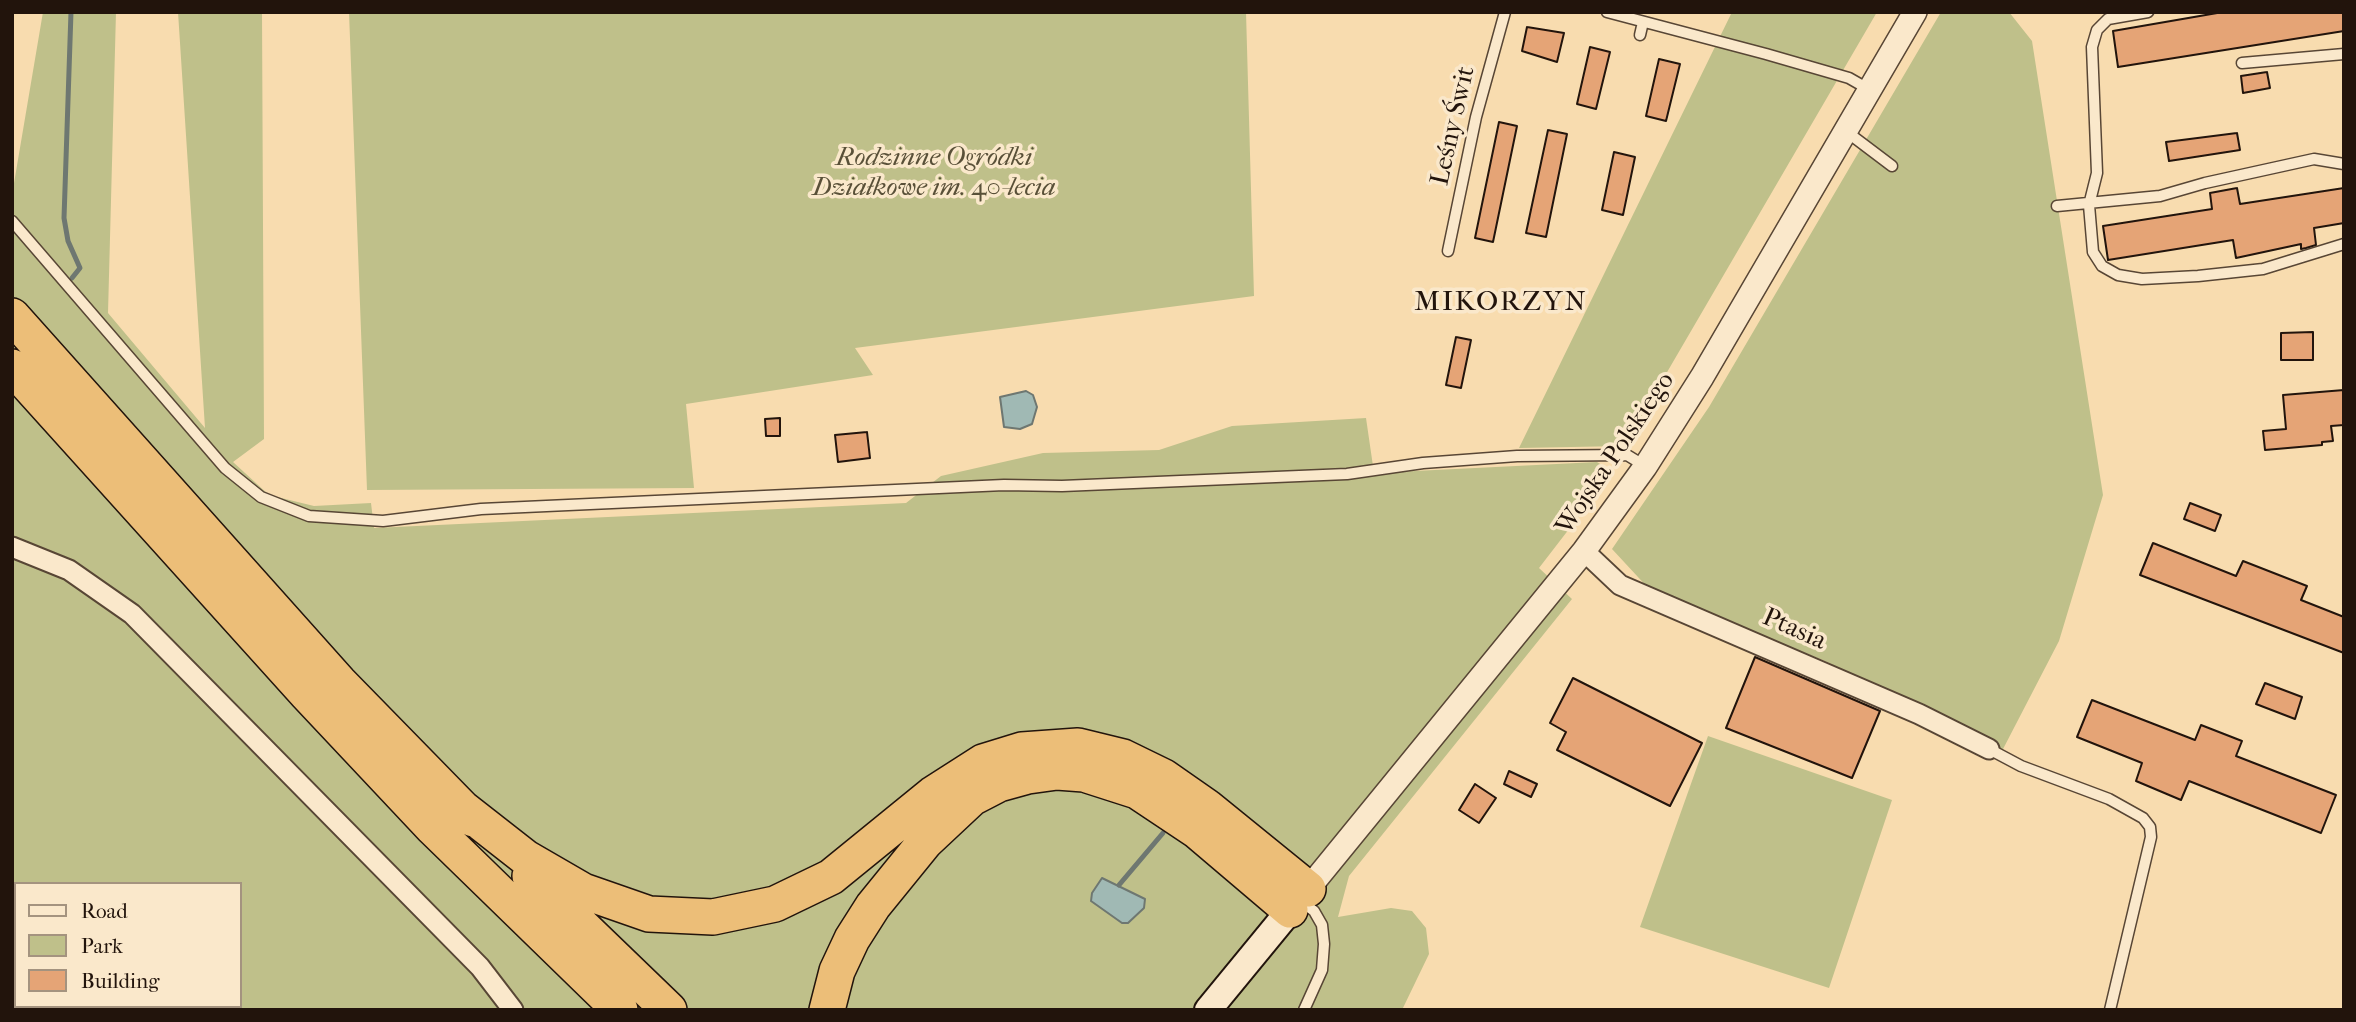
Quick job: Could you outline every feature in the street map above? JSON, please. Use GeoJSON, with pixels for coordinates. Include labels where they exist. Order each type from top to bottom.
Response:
{"type":"FeatureCollection","features":[{"type":"Feature","properties":{"kind":"highway"},"geometry":{"type":"LineString","coordinates":[[12,316],[259,594],[457,804],[669,1010]]}},
{"type":"Feature","properties":{"kind":"highway"},"geometry":{"type":"LineString","coordinates":[[12,366],[307,694],[433,828],[620,1010]]}},
{"type":"Feature","properties":{"kind":"highway"},"geometry":{"type":"LineString","coordinates":[[457,804],[526,858],[583,891],[649,914],[713,917],[775,905],[831,877],[943,786],[984,762],[1022,750],[1078,746],[1123,757],[1164,777],[1207,807],[1299,899]]}},
{"type":"Feature","properties":{"kind":"highway"},"geometry":{"type":"LineString","coordinates":[[827,1010],[837,971],[852,939],[873,906],[925,842],[972,797],[999,784],[1028,776],[1057,772],[1084,774],[1137,791],[1299,899]]}},
{"type":"Feature","properties":{"kind":"main road"},"geometry":{"type":"LineString","coordinates":[[1208,1010],[1299,899]]}},
{"type":"Feature","properties":{"kind":"street","name":"Wojska Polskiego"},"geometry":{"type":"LineString","coordinates":[[1299,899],[1584,551],[1645,467],[1709,365],[1915,12]]}},
{"type":"Feature","properties":{"kind":"street"},"geometry":{"type":"LineString","coordinates":[[12,547],[69,570],[132,614],[480,967],[513,1010]]}},
{"type":"Feature","properties":{"kind":"street","name":"Ptasia"},"geometry":{"type":"LineString","coordinates":[[1584,551],[1620,584],[1919,714],[1989,749]]}},
{"type":"Feature","properties":{"kind":"lane","name":"Leśny Świt"},"geometry":{"type":"LineString","coordinates":[[1448,251],[1476,117],[1505,12]]}},
{"type":"Feature","properties":{"kind":"lane"},"geometry":{"type":"LineString","coordinates":[[1607,12],[1643,22],[1681,28],[1849,78],[1870,90]]}},
{"type":"Feature","properties":{"kind":"lane"},"geometry":{"type":"LineString","coordinates":[[2148,12],[2108,19],[2097,30],[2092,47],[2097,173],[2090,205],[2092,252],[2102,266],[2118,275],[2142,279],[2263,269],[2344,244]]}},
{"type":"Feature","properties":{"kind":"lane"},"geometry":{"type":"LineString","coordinates":[[1640,35],[1643,22]]}},
{"type":"Feature","properties":{"kind":"lane"},"geometry":{"type":"LineString","coordinates":[[2242,63],[2344,54]]}},
{"type":"Feature","properties":{"kind":"lane"},"geometry":{"type":"LineString","coordinates":[[1847,132],[1892,166]]}},
{"type":"Feature","properties":{"kind":"lane"},"geometry":{"type":"LineString","coordinates":[[2057,206],[2090,205],[2160,196],[2205,183],[2314,159],[2344,164]]}},
{"type":"Feature","properties":{"kind":"lane"},"geometry":{"type":"LineString","coordinates":[[12,221],[225,468],[261,497],[309,516],[383,522],[481,509],[1004,485],[1347,474],[1423,463],[1517,456],[1627,455],[1645,467]]}},
{"type":"Feature","properties":{"kind":"lane"},"geometry":{"type":"LineString","coordinates":[[1989,749],[2021,766],[2109,799],[2143,818],[2150,827],[2151,837],[2110,1010]]}},
{"type":"Feature","properties":{"kind":"lane"},"geometry":{"type":"LineString","coordinates":[[1299,899],[1314,911],[1322,925],[1324,944],[1322,970],[1304,1010]]}},
{"type":"Feature","properties":{"kind":"green space"},"geometry":{"type":"Polygon","coordinates":[[[43,12],[116,12],[108,313],[205,428],[178,12],[262,12],[264,439],[233,462],[269,495],[314,506],[371,503],[374,528],[906,503],[941,476],[1043,453],[1159,450],[1232,426],[1366,418],[1374,473],[1597,462],[1613,472],[1539,568],[1572,599],[1349,876],[1338,917],[1391,908],[1412,911],[1426,928],[1429,954],[1402,1010],[12,1010],[12,195],[43,12]]]}},
{"type":"Feature","properties":{"kind":"green space","name":"Rodzinne Ogródki Działkowe im. 40-lecia"},"geometry":{"type":"Polygon","coordinates":[[[349,12],[1246,12],[1254,296],[855,348],[873,375],[686,404],[694,488],[367,490],[349,12]]]}},
{"type":"Feature","properties":{"kind":"green space"},"geometry":{"type":"Polygon","coordinates":[[[1732,12],[1877,12],[1624,446],[1519,448],[1732,12]]]}},
{"type":"Feature","properties":{"kind":"green space"},"geometry":{"type":"Polygon","coordinates":[[[1941,12],[2009,12],[2032,41],[2103,495],[2059,641],[2002,751],[1825,661],[1650,590],[1612,549],[1709,407],[1941,12]]]}},
{"type":"Feature","properties":{"kind":"green space"},"geometry":{"type":"Polygon","coordinates":[[[1708,736],[1892,800],[1829,988],[1640,927],[1708,736]]]}},
{"type":"Feature","properties":{"kind":"water"},"geometry":{"type":"Polygon","coordinates":[[[1026,391],[1033,395],[1037,407],[1032,424],[1020,429],[1004,427],[1000,397],[1026,391]]]}},
{"type":"Feature","properties":{"kind":"water"},"geometry":{"type":"Polygon","coordinates":[[[1102,878],[1145,899],[1144,908],[1128,923],[1122,923],[1091,901],[1092,893],[1102,878]]]}},
{"type":"Feature","properties":{"kind":"building"},"geometry":{"type":"Polygon","coordinates":[[[2223,12],[2344,12],[2344,31],[2118,67],[2113,31],[2223,12]]]}},
{"type":"Feature","properties":{"kind":"building"},"geometry":{"type":"Polygon","coordinates":[[[1527,27],[1564,33],[1557,62],[1522,51],[1527,27]]]}},
{"type":"Feature","properties":{"kind":"building"},"geometry":{"type":"Polygon","coordinates":[[[1590,47],[1610,52],[1596,109],[1577,104],[1590,47]]]}},
{"type":"Feature","properties":{"kind":"building"},"geometry":{"type":"Polygon","coordinates":[[[1659,59],[1680,64],[1666,121],[1646,116],[1659,59]]]}},
{"type":"Feature","properties":{"kind":"building"},"geometry":{"type":"Polygon","coordinates":[[[2267,72],[2270,88],[2243,93],[2241,76],[2267,72]]]}},
{"type":"Feature","properties":{"kind":"building"},"geometry":{"type":"Polygon","coordinates":[[[1499,122],[1517,126],[1493,242],[1475,238],[1499,122]]]}},
{"type":"Feature","properties":{"kind":"building"},"geometry":{"type":"Polygon","coordinates":[[[1548,130],[1567,134],[1546,237],[1526,233],[1548,130]]]}},
{"type":"Feature","properties":{"kind":"building"},"geometry":{"type":"Polygon","coordinates":[[[2237,133],[2240,150],[2169,161],[2166,142],[2237,133]]]}},
{"type":"Feature","properties":{"kind":"building"},"geometry":{"type":"Polygon","coordinates":[[[1614,152],[1635,157],[1623,215],[1602,210],[1614,152]]]}},
{"type":"Feature","properties":{"kind":"building"},"geometry":{"type":"Polygon","coordinates":[[[2237,188],[2240,204],[2344,188],[2344,223],[2314,228],[2316,245],[2301,249],[2301,244],[2236,258],[2233,240],[2108,260],[2103,226],[2212,209],[2210,193],[2237,188]]]}},
{"type":"Feature","properties":{"kind":"building"},"geometry":{"type":"Polygon","coordinates":[[[2313,332],[2313,360],[2281,360],[2281,333],[2313,332]]]}},
{"type":"Feature","properties":{"kind":"building"},"geometry":{"type":"Polygon","coordinates":[[[1456,337],[1471,340],[1461,388],[1446,385],[1456,337]]]}},
{"type":"Feature","properties":{"kind":"building"},"geometry":{"type":"Polygon","coordinates":[[[2344,390],[2344,425],[2331,426],[2333,441],[2322,442],[2322,445],[2265,450],[2263,431],[2286,429],[2283,395],[2344,390]]]}},
{"type":"Feature","properties":{"kind":"building"},"geometry":{"type":"Polygon","coordinates":[[[780,418],[780,436],[766,436],[765,419],[780,418]]]}},
{"type":"Feature","properties":{"kind":"building"},"geometry":{"type":"Polygon","coordinates":[[[867,432],[870,458],[838,462],[835,435],[867,432]]]}},
{"type":"Feature","properties":{"kind":"building"},"geometry":{"type":"Polygon","coordinates":[[[2190,503],[2221,515],[2215,531],[2184,519],[2190,503]]]}},
{"type":"Feature","properties":{"kind":"building"},"geometry":{"type":"Polygon","coordinates":[[[2153,543],[2236,576],[2243,561],[2307,586],[2301,600],[2344,617],[2344,653],[2140,575],[2153,543]]]}},
{"type":"Feature","properties":{"kind":"building"},"geometry":{"type":"Polygon","coordinates":[[[1755,657],[1880,711],[1852,778],[1726,728],[1755,657]]]}},
{"type":"Feature","properties":{"kind":"building"},"geometry":{"type":"Polygon","coordinates":[[[1573,678],[1702,743],[1670,806],[1557,750],[1566,732],[1550,723],[1573,678]]]}},
{"type":"Feature","properties":{"kind":"building"},"geometry":{"type":"Polygon","coordinates":[[[2265,683],[2302,697],[2295,719],[2256,704],[2265,683]]]}},
{"type":"Feature","properties":{"kind":"building"},"geometry":{"type":"Polygon","coordinates":[[[2092,700],[2195,740],[2201,725],[2242,741],[2236,756],[2336,795],[2321,833],[2189,781],[2181,800],[2136,781],[2142,763],[2077,737],[2092,700]]]}},
{"type":"Feature","properties":{"kind":"building"},"geometry":{"type":"Polygon","coordinates":[[[1509,771],[1537,784],[1531,797],[1504,784],[1509,771]]]}},
{"type":"Feature","properties":{"kind":"building"},"geometry":{"type":"Polygon","coordinates":[[[1475,784],[1496,798],[1479,823],[1459,810],[1475,784]]]}},
{"type":"Feature","properties":{"kind":"waterway"},"geometry":{"type":"LineString","coordinates":[[71,12],[64,218],[68,241],[80,268],[72,278]]}},
{"type":"Feature","properties":{"kind":"waterway"},"geometry":{"type":"LineString","coordinates":[[1119,885],[1163,833]]}},
{"type":"Feature","properties":{"kind":"district","name":"MIKORZYN"},"geometry":{"type":"Point","coordinates":[1501,303]}}]}
